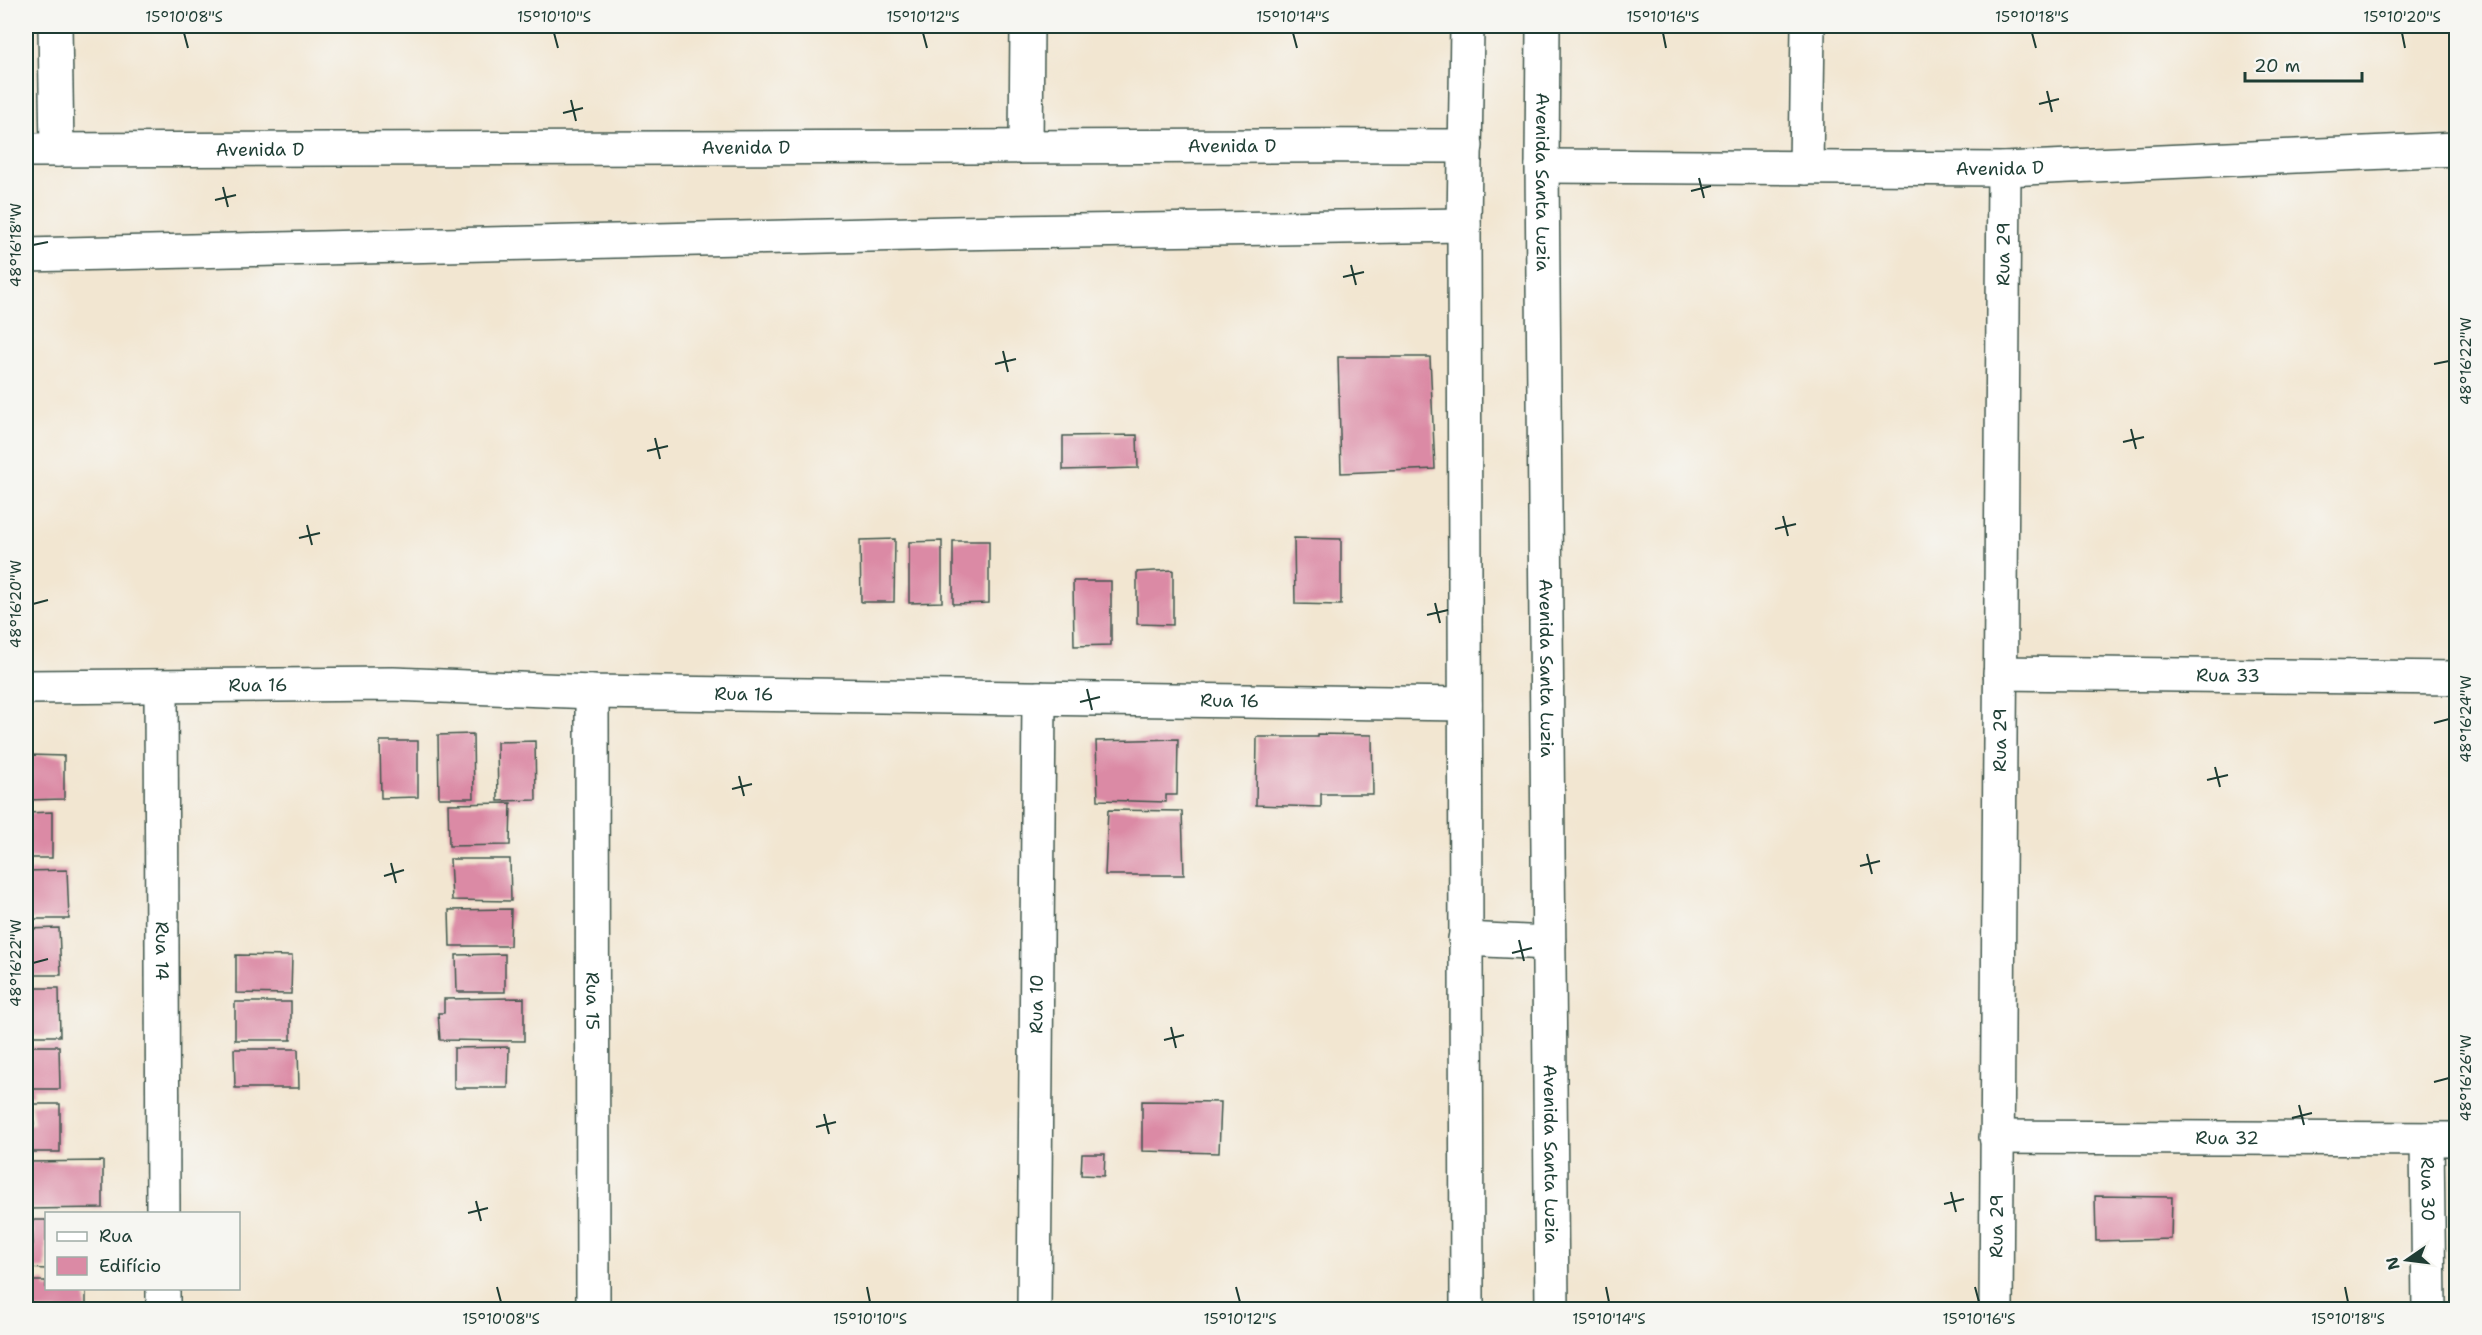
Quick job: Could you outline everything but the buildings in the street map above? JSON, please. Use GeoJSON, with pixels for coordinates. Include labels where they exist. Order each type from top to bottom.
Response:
{"type":"FeatureCollection","features":[{"type":"Feature","properties":{"kind":"street"},"geometry":{"type":"LineString","coordinates":[[41,150],[55,26]]}},
{"type":"Feature","properties":{"kind":"street"},"geometry":{"type":"LineString","coordinates":[[1026,145],[1027,26]]}},
{"type":"Feature","properties":{"kind":"street"},"geometry":{"type":"LineString","coordinates":[[1467,26],[1464,225],[1467,1310]]}},
{"type":"Feature","properties":{"kind":"street","name":"Avenida Santa Luzia"},"geometry":{"type":"LineString","coordinates":[[1543,26],[1542,166],[1552,1310]]}},
{"type":"Feature","properties":{"kind":"street"},"geometry":{"type":"LineString","coordinates":[[1806,168],[1808,26]]}},
{"type":"Feature","properties":{"kind":"street","name":"Avenida D"},"geometry":{"type":"LineString","coordinates":[[41,150],[629,149],[1026,145],[1466,146]]}},
{"type":"Feature","properties":{"kind":"street","name":"Avenida D"},"geometry":{"type":"LineString","coordinates":[[1542,166],[2004,169],[2457,149]]}},
{"type":"Feature","properties":{"kind":"street","name":"Rua 29"},"geometry":{"type":"LineString","coordinates":[[1996,1310],[2004,169]]}},
{"type":"Feature","properties":{"kind":"street"},"geometry":{"type":"LineString","coordinates":[[26,255],[940,234],[1464,225]]}},
{"type":"Feature","properties":{"kind":"street","name":"Rua 33"},"geometry":{"type":"LineString","coordinates":[[2000,673],[2457,678]]}},
{"type":"Feature","properties":{"kind":"street","name":"Rua 16"},"geometry":{"type":"LineString","coordinates":[[26,687],[393,684],[592,692],[1465,704]]}},
{"type":"Feature","properties":{"kind":"street","name":"Rua 14"},"geometry":{"type":"LineString","coordinates":[[161,687],[163,1212]]}},
{"type":"Feature","properties":{"kind":"street","name":"Rua 15"},"geometry":{"type":"LineString","coordinates":[[592,692],[593,1310]]}},
{"type":"Feature","properties":{"kind":"street","name":"Rua 10"},"geometry":{"type":"LineString","coordinates":[[1034,1310],[1039,698]]}},
{"type":"Feature","properties":{"kind":"street"},"geometry":{"type":"LineString","coordinates":[[1465,939],[1549,943]]}},
{"type":"Feature","properties":{"kind":"street","name":"Rua 32"},"geometry":{"type":"LineString","coordinates":[[1996,1137],[2442,1139]]}},
{"type":"Feature","properties":{"kind":"street","name":"Rua 30"},"geometry":{"type":"LineString","coordinates":[[2429,1310],[2442,1139]]}},
{"type":"Feature","properties":{"kind":"street"},"geometry":{"type":"LineString","coordinates":[[163,1290],[164,1310]]}}]}
